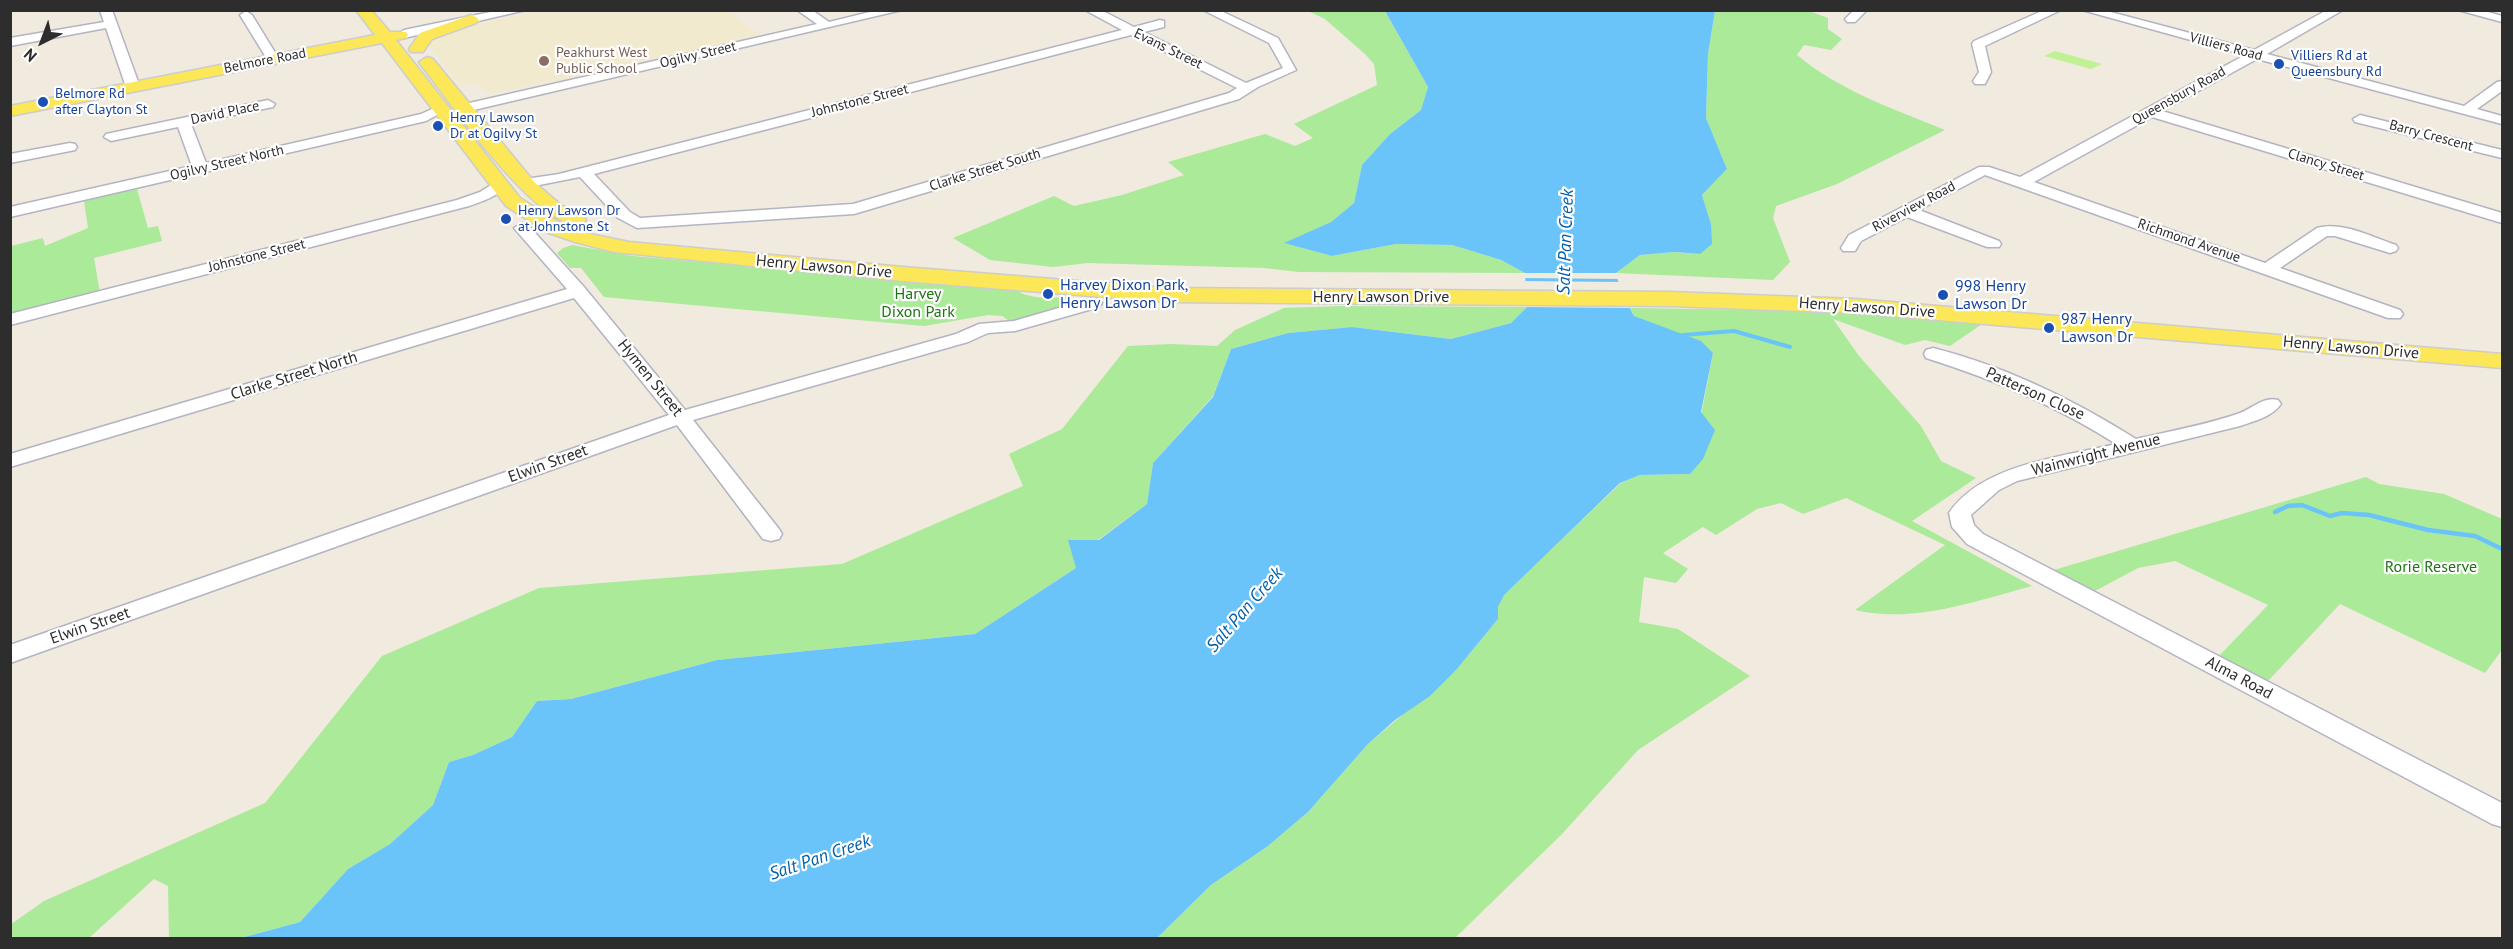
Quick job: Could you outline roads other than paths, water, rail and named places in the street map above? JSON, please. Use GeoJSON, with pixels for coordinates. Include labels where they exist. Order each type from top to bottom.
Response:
{"type":"FeatureCollection","features":[{"type":"Feature","properties":{"kind":"main road","name":"Henry Lawson Drive"},"geometry":{"type":"LineString","coordinates":[[363,10],[513,202],[542,222],[571,234],[612,245],[690,255],[1024,278],[1166,295],[1301,291],[1854,294],[2502,348]]}},
{"type":"Feature","properties":{"kind":"main road"},"geometry":{"type":"LineString","coordinates":[[417,49],[426,36],[471,20]]}},
{"type":"Feature","properties":{"kind":"main road","name":"Henry Lawson Drive"},"geometry":{"type":"LineString","coordinates":[[393,21],[529,188],[554,209],[577,220],[641,238],[981,275]]}},
{"type":"Feature","properties":{"kind":"main road","name":"Belmore Road"},"geometry":{"type":"LineString","coordinates":[[10,111],[404,34]]}},
{"type":"Feature","properties":{"kind":"main road"},"geometry":{"type":"LineString","coordinates":[[306,53],[370,48],[380,50],[409,66]]}},
{"type":"Feature","properties":{"kind":"main road","name":"Henry Lawson Drive"},"geometry":{"type":"LineString","coordinates":[[1667,293],[1855,306],[2502,361]]}},
{"type":"Feature","properties":{"kind":"street"},"geometry":{"type":"LineString","coordinates":[[106,10],[133,87]]}},
{"type":"Feature","properties":{"kind":"street","name":"Belmore Road"},"geometry":{"type":"LineString","coordinates":[[404,34],[520,10]]}},
{"type":"Feature","properties":{"kind":"street"},"geometry":{"type":"LineString","coordinates":[[803,10],[827,26]]}},
{"type":"Feature","properties":{"kind":"street","name":"Ogilvy Street"},"geometry":{"type":"LineString","coordinates":[[465,108],[896,10]]}},
{"type":"Feature","properties":{"kind":"street","name":"Evans Street"},"geometry":{"type":"LineString","coordinates":[[1091,10],[1246,88]]}},
{"type":"Feature","properties":{"kind":"street","name":"Clarke Street South"},"geometry":{"type":"LineString","coordinates":[[584,172],[624,215],[637,223],[842,211],[1234,96],[1244,92],[1246,88],[1284,74],[1290,68],[1274,41],[1209,10]]}},
{"type":"Feature","properties":{"kind":"street"},"geometry":{"type":"LineString","coordinates":[[1980,81],[1985,72],[1978,44],[2055,10]]}},
{"type":"Feature","properties":{"kind":"street","name":"Villiers Road"},"geometry":{"type":"LineString","coordinates":[[2088,10],[2502,120]]}},
{"type":"Feature","properties":{"kind":"street","name":"Queensbury Road"},"geometry":{"type":"LineString","coordinates":[[2021,183],[2337,10]]}},
{"type":"Feature","properties":{"kind":"street"},"geometry":{"type":"LineString","coordinates":[[2464,10],[2502,19]]}},
{"type":"Feature","properties":{"kind":"street"},"geometry":{"type":"LineString","coordinates":[[246,15],[273,59]]}},
{"type":"Feature","properties":{"kind":"street"},"geometry":{"type":"LineString","coordinates":[[10,42],[111,24]]}},
{"type":"Feature","properties":{"kind":"street","name":"Johnstone Street"},"geometry":{"type":"LineString","coordinates":[[529,188],[559,178],[1160,24]]}},
{"type":"Feature","properties":{"kind":"street"},"geometry":{"type":"LineString","coordinates":[[2468,110],[2502,85]]}},
{"type":"Feature","properties":{"kind":"street","name":"David Place"},"geometry":{"type":"LineString","coordinates":[[111,137],[268,104]]}},
{"type":"Feature","properties":{"kind":"street","name":"Ogilvy Street North"},"geometry":{"type":"LineString","coordinates":[[10,212],[426,117],[441,109]]}},
{"type":"Feature","properties":{"kind":"street","name":"Clancy Street"},"geometry":{"type":"LineString","coordinates":[[2150,112],[2502,218]]}},
{"type":"Feature","properties":{"kind":"street","name":"Barry Crescent"},"geometry":{"type":"LineString","coordinates":[[2360,119],[2502,154]]}},
{"type":"Feature","properties":{"kind":"street","name":"David Place"},"geometry":{"type":"LineString","coordinates":[[183,122],[201,169]]}},
{"type":"Feature","properties":{"kind":"street"},"geometry":{"type":"LineString","coordinates":[[10,159],[70,147]]}},
{"type":"Feature","properties":{"kind":"street","name":"Richmond Avenue"},"geometry":{"type":"LineString","coordinates":[[1984,170],[2394,314]]}},
{"type":"Feature","properties":{"kind":"street","name":"Riverview Road"},"geometry":{"type":"LineString","coordinates":[[1849,248],[1855,238],[1984,170]]}},
{"type":"Feature","properties":{"kind":"street","name":"Johnstone Street"},"geometry":{"type":"LineString","coordinates":[[10,320],[463,203],[485,195],[499,185]]}},
{"type":"Feature","properties":{"kind":"street"},"geometry":{"type":"LineString","coordinates":[[1906,211],[1993,244]]}},
{"type":"Feature","properties":{"kind":"street","name":"Hymen Street"},"geometry":{"type":"LineString","coordinates":[[522,228],[578,291],[681,417],[771,534]]}},
{"type":"Feature","properties":{"kind":"street"},"geometry":{"type":"LineString","coordinates":[[2268,269],[2323,231],[2336,231],[2390,248]]}},
{"type":"Feature","properties":{"kind":"street","name":"Clarke Street North"},"geometry":{"type":"LineString","coordinates":[[10,461],[578,291]]}},
{"type":"Feature","properties":{"kind":"street","name":"Elwin Street"},"geometry":{"type":"LineString","coordinates":[[10,654],[681,417],[962,338],[985,328],[1015,326],[1093,303]]}},
{"type":"Feature","properties":{"kind":"street","name":"Patterson Close"},"geometry":{"type":"LineString","coordinates":[[1934,354],[1980,369],[2086,416],[2132,446]]}},
{"type":"Feature","properties":{"kind":"street","name":"Wainwright Avenue"},"geometry":{"type":"LineString","coordinates":[[1975,539],[1963,527],[1960,513],[1992,485],[2010,476],[2233,422],[2257,413],[2271,404]]}},
{"type":"Feature","properties":{"kind":"street","name":"Alma Road"},"geometry":{"type":"LineString","coordinates":[[1975,539],[2502,816]]}},
{"type":"Feature","properties":{"kind":"water","name":"Salt Pan Creek"},"geometry":{"type":"Polygon","coordinates":[[[1385,11],[1715,11],[1708,54],[1706,118],[1727,169],[1702,195],[1711,224],[1712,244],[1700,254],[1675,252],[1640,255],[1616,273],[1621,292],[1634,316],[1701,341],[1713,353],[1701,412],[1715,430],[1703,459],[1690,474],[1640,475],[1620,483],[1504,595],[1498,607],[1498,619],[1457,669],[1430,696],[1395,720],[1368,744],[1308,812],[1268,846],[1211,885],[1157,938],[241,938],[300,922],[348,869],[390,844],[433,805],[449,762],[473,755],[512,737],[537,701],[571,699],[717,660],[975,634],[1076,568],[1068,540],[1099,540],[1147,504],[1153,463],[1213,397],[1231,349],[1288,333],[1352,327],[1451,339],[1511,323],[1527,307],[1525,273],[1501,260],[1452,245],[1396,244],[1332,256],[1284,243],[1331,222],[1354,203],[1362,165],[1390,134],[1421,110],[1428,87],[1385,11]]]}},
{"type":"Feature","properties":{"kind":"waterway"},"geometry":{"type":"LineString","coordinates":[[1683,335],[1734,331],[1790,347]]}},
{"type":"Feature","properties":{"kind":"waterway"},"geometry":{"type":"LineString","coordinates":[[2275,512],[2288,506],[2302,505],[2330,516],[2342,513],[2369,515],[2428,530],[2475,536],[2502,549]]}},
{"type":"Feature","properties":{"kind":"place","name":"Peakhurst West Public School"},"geometry":{"type":"Point","coordinates":[544,61]}},
{"type":"Feature","properties":{"kind":"place","name":"Villiers Rd at Queensbury Rd"},"geometry":{"type":"Point","coordinates":[2279,64]}},
{"type":"Feature","properties":{"kind":"place","name":"Belmore Rd after Clayton St"},"geometry":{"type":"Point","coordinates":[43,102]}},
{"type":"Feature","properties":{"kind":"place","name":"Henry Lawson Dr at Ogilvy St"},"geometry":{"type":"Point","coordinates":[438,126]}},
{"type":"Feature","properties":{"kind":"place","name":"Henry Lawson Dr at Johnstone St"},"geometry":{"type":"Point","coordinates":[506,219]}},
{"type":"Feature","properties":{"kind":"place","name":"Harvey Dixon Park, Henry Lawson Dr"},"geometry":{"type":"Point","coordinates":[1048,294]}},
{"type":"Feature","properties":{"kind":"place","name":"998 Henry Lawson Dr"},"geometry":{"type":"Point","coordinates":[1943,295]}},
{"type":"Feature","properties":{"kind":"place","name":"987 Henry Lawson Dr"},"geometry":{"type":"Point","coordinates":[2049,328]}},
{"type":"Feature","properties":{"kind":"park label","name":"Harvey Dixon Park"},"geometry":{"type":"Point","coordinates":[918,303]}},
{"type":"Feature","properties":{"kind":"park label","name":"Rorie Reserve"},"geometry":{"type":"Point","coordinates":[2431,567]}}]}
